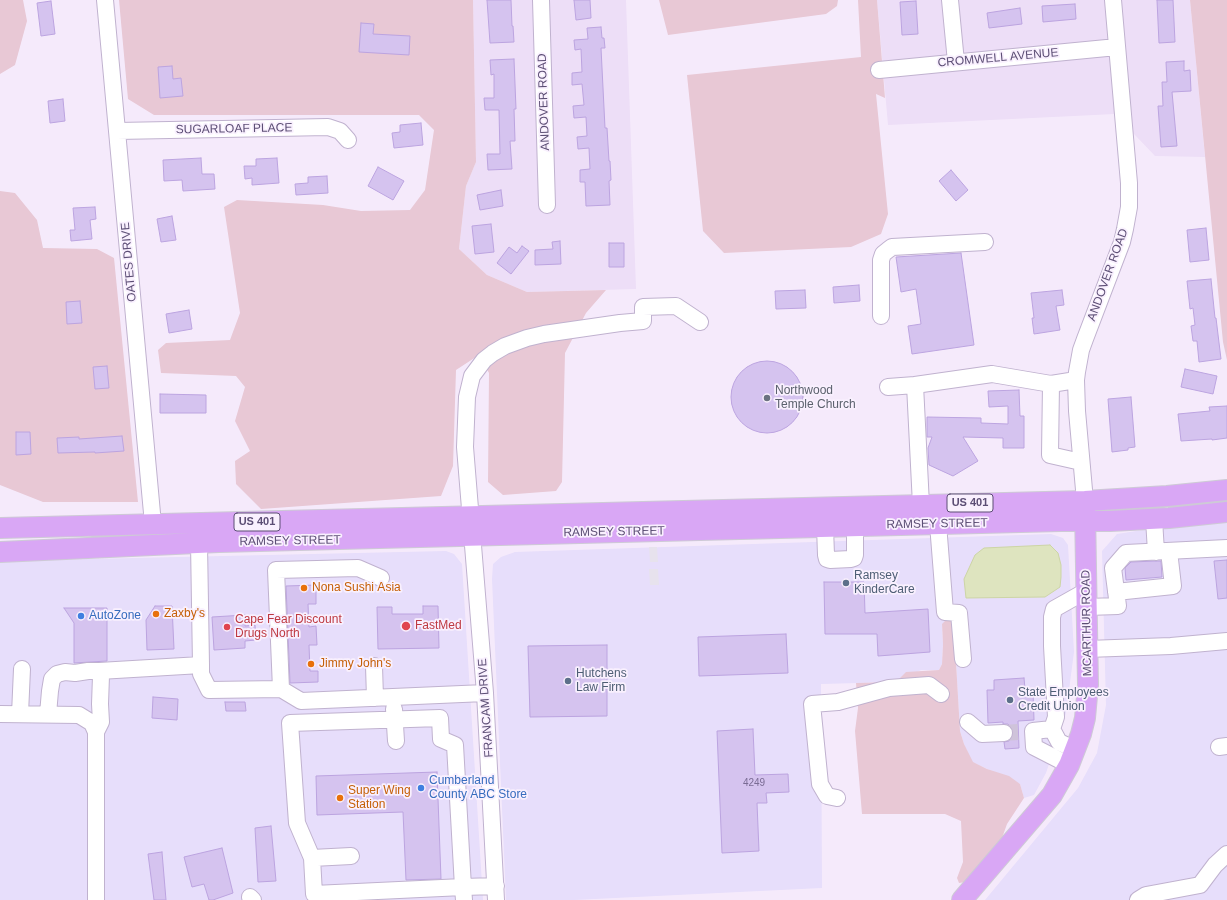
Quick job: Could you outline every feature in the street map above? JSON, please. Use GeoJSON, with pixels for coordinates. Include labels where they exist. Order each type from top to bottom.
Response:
{"type":"FeatureCollection","features":[{"type":"Feature","properties":{"kind":"main road","name":"RAMSEY STREET"},"geometry":{"type":"LineString","coordinates":[[0,528],[1085,500],[1167,496],[1227,490]]}},
{"type":"Feature","properties":{"kind":"main road","name":"MCARTHUR ROAD"},"geometry":{"type":"LineString","coordinates":[[962,900],[1041,810],[1055,790],[1073,758],[1081,734],[1087,701],[1085,500]]}},
{"type":"Feature","properties":{"kind":"main road","name":"RAMSEY STREET"},"geometry":{"type":"LineString","coordinates":[[0,552],[199,543],[1110,521],[1154,519],[1227,512]]}},
{"type":"Feature","properties":{"kind":"street","name":"OATES DRIVE"},"geometry":{"type":"LineString","coordinates":[[105,0],[153,524]]}},
{"type":"Feature","properties":{"kind":"street","name":"ANDOVER ROAD"},"geometry":{"type":"LineString","coordinates":[[541,0],[547,205]]}},
{"type":"Feature","properties":{"kind":"street"},"geometry":{"type":"LineString","coordinates":[[950,0],[956,62]]}},
{"type":"Feature","properties":{"kind":"street","name":"ANDOVER ROAD"},"geometry":{"type":"LineString","coordinates":[[1085,500],[1077,411],[1076,380],[1081,350],[1122,242],[1129,207],[1129,184],[1113,0]]}},
{"type":"Feature","properties":{"kind":"street","name":"CROMWELL AVENUE"},"geometry":{"type":"LineString","coordinates":[[879,70],[1117,47]]}},
{"type":"Feature","properties":{"kind":"street","name":"SUGARLOAF PLACE"},"geometry":{"type":"LineString","coordinates":[[116,131],[328,127],[340,131],[348,140]]}},
{"type":"Feature","properties":{"kind":"street"},"geometry":{"type":"LineString","coordinates":[[881,316],[881,260],[884,254],[892,247],[985,242]]}},
{"type":"Feature","properties":{"kind":"street","name":"FRANCAM DRIVE"},"geometry":{"type":"LineString","coordinates":[[496,893],[485,693],[465,447],[467,397],[472,376],[484,360],[505,346],[526,338],[587,327],[643,320],[643,307],[676,306],[700,322]]}},
{"type":"Feature","properties":{"kind":"street"},"geometry":{"type":"LineString","coordinates":[[888,386],[915,385],[992,374],[1051,384],[1076,380]]}},
{"type":"Feature","properties":{"kind":"street"},"geometry":{"type":"LineString","coordinates":[[1051,384],[1050,455],[1081,462]]}},
{"type":"Feature","properties":{"kind":"street"},"geometry":{"type":"LineString","coordinates":[[915,385],[921,505]]}},
{"type":"Feature","properties":{"kind":"street"},"geometry":{"type":"LineString","coordinates":[[1116,592],[1173,586],[1154,519]]}},
{"type":"Feature","properties":{"kind":"street"},"geometry":{"type":"LineString","coordinates":[[938,524],[945,612],[959,613],[963,659]]}},
{"type":"Feature","properties":{"kind":"street"},"geometry":{"type":"LineString","coordinates":[[825,527],[826,555],[827,559],[830,560],[854,558],[855,526]]}},
{"type":"Feature","properties":{"kind":"street"},"geometry":{"type":"LineString","coordinates":[[199,543],[201,674],[209,690],[281,689],[301,701],[485,693]]}},
{"type":"Feature","properties":{"kind":"street"},"geometry":{"type":"LineString","coordinates":[[1073,758],[1058,742],[1052,729],[1056,717],[1052,646],[1052,617],[1054,609],[1086,599],[1118,606],[1113,568],[1126,553],[1227,548]]}},
{"type":"Feature","properties":{"kind":"street"},"geometry":{"type":"LineString","coordinates":[[281,689],[276,570],[358,568],[381,578]]}},
{"type":"Feature","properties":{"kind":"street"},"geometry":{"type":"LineString","coordinates":[[1087,649],[1171,646],[1227,640]]}},
{"type":"Feature","properties":{"kind":"street"},"geometry":{"type":"LineString","coordinates":[[48,714],[52,679],[57,674],[65,672],[75,673],[201,665]]}},
{"type":"Feature","properties":{"kind":"street"},"geometry":{"type":"LineString","coordinates":[[374,666],[375,698]]}},
{"type":"Feature","properties":{"kind":"street"},"geometry":{"type":"LineString","coordinates":[[20,714],[22,669]]}},
{"type":"Feature","properties":{"kind":"street"},"geometry":{"type":"LineString","coordinates":[[96,732],[101,722],[101,676],[99,671]]}},
{"type":"Feature","properties":{"kind":"street"},"geometry":{"type":"LineString","coordinates":[[837,798],[827,796],[820,784],[812,704],[838,702],[889,688],[929,685],[941,694]]}},
{"type":"Feature","properties":{"kind":"street"},"geometry":{"type":"LineString","coordinates":[[394,697],[396,741]]}},
{"type":"Feature","properties":{"kind":"street"},"geometry":{"type":"LineString","coordinates":[[0,714],[79,715],[92,723],[96,732],[96,900]]}},
{"type":"Feature","properties":{"kind":"street"},"geometry":{"type":"LineString","coordinates":[[463,894],[455,745],[441,739],[440,718],[290,724],[297,823],[312,858],[314,894],[463,894],[496,893]]}},
{"type":"Feature","properties":{"kind":"street"},"geometry":{"type":"LineString","coordinates":[[968,722],[982,734],[1052,729]]}},
{"type":"Feature","properties":{"kind":"street"},"geometry":{"type":"LineString","coordinates":[[1018,732],[1034,747],[1073,758]]}},
{"type":"Feature","properties":{"kind":"street"},"geometry":{"type":"LineString","coordinates":[[1138,900],[1146,895],[1200,885],[1215,865],[1227,854]]}},
{"type":"Feature","properties":{"kind":"street"},"geometry":{"type":"LineString","coordinates":[[312,858],[351,856]]}},
{"type":"Feature","properties":{"kind":"shaded area"},"geometry":{"type":"Polygon","coordinates":[[[0,0],[23,0],[27,21],[15,65],[0,74],[0,0]]]}},
{"type":"Feature","properties":{"kind":"shaded area"},"geometry":{"type":"Polygon","coordinates":[[[119,0],[473,0],[476,162],[466,186],[459,249],[487,275],[527,292],[606,290],[586,313],[565,353],[562,482],[556,491],[503,495],[488,482],[489,373],[479,355],[456,370],[453,466],[441,496],[261,509],[236,484],[235,461],[250,451],[235,421],[245,387],[236,376],[161,373],[158,350],[166,343],[230,340],[240,313],[224,207],[237,200],[323,205],[361,211],[410,210],[425,190],[434,130],[419,115],[154,115],[128,99],[119,0]]]}},
{"type":"Feature","properties":{"kind":"shaded area"},"geometry":{"type":"Polygon","coordinates":[[[473,0],[626,0],[636,289],[527,292],[487,275],[459,249],[466,186],[476,162],[473,0]]]}},
{"type":"Feature","properties":{"kind":"shaded area"},"geometry":{"type":"Polygon","coordinates":[[[659,0],[838,0],[837,6],[826,14],[668,35],[659,0]]]}},
{"type":"Feature","properties":{"kind":"shaded area"},"geometry":{"type":"Polygon","coordinates":[[[858,0],[877,0],[885,98],[876,94],[888,214],[881,234],[851,247],[724,253],[703,231],[687,75],[861,57],[858,0]]]}},
{"type":"Feature","properties":{"kind":"shaded area"},"geometry":{"type":"Polygon","coordinates":[[[877,0],[1190,0],[1205,157],[1155,156],[1115,114],[888,125],[877,0]]]}},
{"type":"Feature","properties":{"kind":"shaded area"},"geometry":{"type":"Polygon","coordinates":[[[1190,0],[1227,0],[1227,360],[1223,342],[1190,0]]]}},
{"type":"Feature","properties":{"kind":"shaded area"},"geometry":{"type":"Polygon","coordinates":[[[0,191],[15,193],[37,220],[43,248],[97,249],[114,258],[138,502],[43,502],[0,485],[0,191]]]}},
{"type":"Feature","properties":{"kind":"shaded area"},"geometry":{"type":"Polygon","coordinates":[[[1227,517],[1227,900],[985,900],[1078,788],[1097,753],[1106,705],[1102,551],[1117,534],[1227,517]]]}},
{"type":"Feature","properties":{"kind":"shaded area"},"geometry":{"type":"Polygon","coordinates":[[[1051,534],[1063,538],[1068,545],[1074,652],[1066,713],[1046,773],[1034,795],[1024,798],[1020,784],[972,762],[960,731],[954,628],[942,624],[942,664],[939,670],[921,670],[896,682],[821,684],[822,888],[574,900],[506,900],[492,579],[493,564],[501,557],[515,552],[1051,534]]]}},
{"type":"Feature","properties":{"kind":"shaded area"},"geometry":{"type":"Polygon","coordinates":[[[1050,545],[1058,553],[1061,565],[1061,577],[1060,587],[1045,597],[966,598],[964,579],[975,555],[984,548],[1050,545]]]}},
{"type":"Feature","properties":{"kind":"shaded area"},"geometry":{"type":"Polygon","coordinates":[[[649,547],[657,547],[658,562],[650,562],[649,547]]]}},
{"type":"Feature","properties":{"kind":"shaded area"},"geometry":{"type":"Polygon","coordinates":[[[446,551],[454,554],[462,564],[483,900],[0,900],[0,561],[446,551]]]}},
{"type":"Feature","properties":{"kind":"shaded area"},"geometry":{"type":"Polygon","coordinates":[[[649,569],[658,569],[659,585],[650,585],[649,569]]]}},
{"type":"Feature","properties":{"kind":"shaded area"},"geometry":{"type":"Polygon","coordinates":[[[950,620],[954,628],[960,731],[964,744],[973,762],[987,769],[1009,776],[1020,784],[1024,798],[1007,824],[1002,838],[965,882],[959,883],[957,878],[963,862],[961,821],[945,814],[862,814],[855,731],[858,708],[856,683],[896,682],[906,672],[939,670],[942,664],[942,624],[945,621],[950,620]]]}},
{"type":"Feature","properties":{"kind":"building"},"geometry":{"type":"Polygon","coordinates":[[[487,0],[511,0],[514,42],[490,43],[487,0]]]}},
{"type":"Feature","properties":{"kind":"building"},"geometry":{"type":"Polygon","coordinates":[[[574,0],[590,0],[591,18],[576,20],[574,0]]]}},
{"type":"Feature","properties":{"kind":"building"},"geometry":{"type":"Polygon","coordinates":[[[1157,0],[1173,0],[1175,42],[1159,43],[1157,0]]]}},
{"type":"Feature","properties":{"kind":"building"},"geometry":{"type":"Polygon","coordinates":[[[51,1],[55,34],[41,36],[37,3],[51,1]]]}},
{"type":"Feature","properties":{"kind":"building"},"geometry":{"type":"Polygon","coordinates":[[[916,1],[918,34],[902,35],[900,2],[916,1]]]}},
{"type":"Feature","properties":{"kind":"building"},"geometry":{"type":"Polygon","coordinates":[[[1075,4],[1076,19],[1043,22],[1042,6],[1075,4]]]}},
{"type":"Feature","properties":{"kind":"building"},"geometry":{"type":"Polygon","coordinates":[[[1020,8],[1022,24],[989,28],[987,13],[1020,8]]]}},
{"type":"Feature","properties":{"kind":"building"},"geometry":{"type":"Polygon","coordinates":[[[361,23],[374,24],[373,34],[410,36],[409,55],[359,52],[361,23]]]}},
{"type":"Feature","properties":{"kind":"building"},"geometry":{"type":"Polygon","coordinates":[[[601,27],[605,48],[601,48],[605,128],[607,128],[610,161],[610,205],[586,206],[585,182],[580,182],[580,170],[590,169],[589,148],[578,149],[577,137],[587,136],[586,117],[574,118],[573,106],[584,105],[582,84],[572,85],[572,73],[582,72],[581,49],[575,50],[574,40],[588,39],[587,28],[601,27]]]}},
{"type":"Feature","properties":{"kind":"building"},"geometry":{"type":"Polygon","coordinates":[[[514,59],[516,109],[514,109],[515,141],[510,141],[512,169],[488,170],[487,154],[500,154],[499,110],[485,110],[484,98],[494,98],[494,74],[491,75],[490,60],[514,59]]]}},
{"type":"Feature","properties":{"kind":"building"},"geometry":{"type":"Polygon","coordinates":[[[1184,61],[1184,71],[1190,70],[1191,91],[1172,92],[1177,146],[1161,147],[1158,106],[1163,106],[1162,82],[1167,82],[1166,62],[1184,61]]]}},
{"type":"Feature","properties":{"kind":"building"},"geometry":{"type":"Polygon","coordinates":[[[172,66],[173,79],[181,78],[183,96],[160,98],[158,67],[172,66]]]}},
{"type":"Feature","properties":{"kind":"building"},"geometry":{"type":"Polygon","coordinates":[[[63,99],[65,121],[50,123],[48,101],[63,99]]]}},
{"type":"Feature","properties":{"kind":"building"},"geometry":{"type":"Polygon","coordinates":[[[421,123],[423,145],[394,148],[392,133],[400,132],[400,125],[421,123]]]}},
{"type":"Feature","properties":{"kind":"building"},"geometry":{"type":"Polygon","coordinates":[[[201,158],[202,174],[214,174],[215,189],[183,191],[182,180],[164,181],[163,160],[201,158]]]}},
{"type":"Feature","properties":{"kind":"building"},"geometry":{"type":"Polygon","coordinates":[[[277,158],[279,183],[252,185],[252,178],[245,179],[244,166],[256,166],[256,159],[277,158]]]}},
{"type":"Feature","properties":{"kind":"building"},"geometry":{"type":"Polygon","coordinates":[[[378,167],[404,181],[393,200],[368,186],[378,167]]]}},
{"type":"Feature","properties":{"kind":"building"},"geometry":{"type":"Polygon","coordinates":[[[951,170],[968,190],[956,201],[939,181],[951,170]]]}},
{"type":"Feature","properties":{"kind":"building"},"geometry":{"type":"Polygon","coordinates":[[[327,176],[328,193],[296,195],[295,184],[308,183],[308,177],[327,176]]]}},
{"type":"Feature","properties":{"kind":"building"},"geometry":{"type":"Polygon","coordinates":[[[501,190],[503,206],[480,210],[477,195],[501,190]]]}},
{"type":"Feature","properties":{"kind":"building"},"geometry":{"type":"Polygon","coordinates":[[[95,207],[96,219],[90,220],[92,239],[71,241],[70,230],[75,230],[73,208],[95,207]]]}},
{"type":"Feature","properties":{"kind":"building"},"geometry":{"type":"Polygon","coordinates":[[[172,216],[176,240],[161,242],[157,219],[172,216]]]}},
{"type":"Feature","properties":{"kind":"building"},"geometry":{"type":"Polygon","coordinates":[[[491,224],[494,252],[475,254],[472,226],[491,224]]]}},
{"type":"Feature","properties":{"kind":"building"},"geometry":{"type":"Polygon","coordinates":[[[1206,228],[1209,260],[1190,262],[1187,230],[1206,228]]]}},
{"type":"Feature","properties":{"kind":"building"},"geometry":{"type":"Polygon","coordinates":[[[560,241],[561,264],[535,265],[535,250],[553,249],[552,242],[560,241]]]}},
{"type":"Feature","properties":{"kind":"building"},"geometry":{"type":"Polygon","coordinates":[[[609,243],[624,243],[624,267],[609,267],[609,243]]]}},
{"type":"Feature","properties":{"kind":"building"},"geometry":{"type":"Polygon","coordinates":[[[522,246],[529,251],[511,274],[497,263],[509,247],[517,253],[522,246]]]}},
{"type":"Feature","properties":{"kind":"building"},"geometry":{"type":"Polygon","coordinates":[[[961,253],[974,345],[912,354],[908,326],[921,324],[916,289],[901,292],[896,257],[961,253]]]}},
{"type":"Feature","properties":{"kind":"building"},"geometry":{"type":"Polygon","coordinates":[[[1211,279],[1221,359],[1199,362],[1197,341],[1193,341],[1191,326],[1195,325],[1193,308],[1190,309],[1187,281],[1211,279]]]}},
{"type":"Feature","properties":{"kind":"building"},"geometry":{"type":"Polygon","coordinates":[[[859,285],[860,301],[834,303],[833,287],[859,285]]]}},
{"type":"Feature","properties":{"kind":"building"},"geometry":{"type":"Polygon","coordinates":[[[805,290],[806,308],[776,309],[775,291],[805,290]]]}},
{"type":"Feature","properties":{"kind":"building"},"geometry":{"type":"Polygon","coordinates":[[[1062,290],[1064,305],[1056,306],[1060,330],[1034,334],[1031,293],[1062,290]]]}},
{"type":"Feature","properties":{"kind":"building"},"geometry":{"type":"Polygon","coordinates":[[[80,301],[82,323],[67,324],[66,302],[80,301]]]}},
{"type":"Feature","properties":{"kind":"building"},"geometry":{"type":"Polygon","coordinates":[[[189,310],[192,329],[169,333],[166,314],[189,310]]]}},
{"type":"Feature","properties":{"kind":"building","name":"Northwood Temple Church"},"geometry":{"type":"Polygon","coordinates":[[[760,361],[774,361],[793,371],[803,390],[803,404],[793,423],[774,433],[760,433],[741,423],[731,404],[731,390],[741,371],[760,361]]]}},
{"type":"Feature","properties":{"kind":"building"},"geometry":{"type":"Polygon","coordinates":[[[107,366],[109,388],[95,389],[93,367],[107,366]]]}},
{"type":"Feature","properties":{"kind":"building"},"geometry":{"type":"Polygon","coordinates":[[[1185,369],[1217,376],[1213,394],[1181,387],[1185,369]]]}},
{"type":"Feature","properties":{"kind":"building"},"geometry":{"type":"Polygon","coordinates":[[[1019,390],[1020,416],[1024,416],[1024,448],[1003,448],[1003,438],[963,437],[978,461],[953,476],[929,465],[928,448],[932,437],[927,437],[927,417],[981,418],[981,423],[1008,424],[1008,406],[989,407],[988,391],[1019,390]]]}},
{"type":"Feature","properties":{"kind":"building"},"geometry":{"type":"Polygon","coordinates":[[[160,394],[206,395],[206,413],[160,413],[160,394]]]}},
{"type":"Feature","properties":{"kind":"building"},"geometry":{"type":"Polygon","coordinates":[[[1131,397],[1135,447],[1128,448],[1128,450],[1112,452],[1108,399],[1131,397]]]}},
{"type":"Feature","properties":{"kind":"building"},"geometry":{"type":"Polygon","coordinates":[[[1227,406],[1227,438],[1181,441],[1178,414],[1210,411],[1209,407],[1227,406]]]}},
{"type":"Feature","properties":{"kind":"building"},"geometry":{"type":"Polygon","coordinates":[[[16,432],[30,432],[31,454],[16,455],[16,432]]]}},
{"type":"Feature","properties":{"kind":"building"},"geometry":{"type":"Polygon","coordinates":[[[122,436],[124,451],[58,453],[57,438],[79,437],[79,439],[122,436]]]}},
{"type":"Feature","properties":{"kind":"building"},"geometry":{"type":"Polygon","coordinates":[[[1227,560],[1227,598],[1218,599],[1214,561],[1227,560]]]}},
{"type":"Feature","properties":{"kind":"building"},"geometry":{"type":"Polygon","coordinates":[[[1161,561],[1162,577],[1126,580],[1125,568],[1131,562],[1161,561]]]}},
{"type":"Feature","properties":{"kind":"building"},"geometry":{"type":"Polygon","coordinates":[[[824,582],[864,582],[865,613],[928,609],[930,652],[878,656],[877,634],[825,634],[824,582]]]}},
{"type":"Feature","properties":{"kind":"building"},"geometry":{"type":"Polygon","coordinates":[[[316,585],[316,604],[308,604],[309,627],[316,626],[317,645],[309,645],[310,671],[318,671],[318,682],[290,683],[286,586],[316,585]]]}},
{"type":"Feature","properties":{"kind":"building"},"geometry":{"type":"Polygon","coordinates":[[[155,606],[172,606],[174,649],[147,650],[146,620],[155,606]]]}},
{"type":"Feature","properties":{"kind":"building"},"geometry":{"type":"Polygon","coordinates":[[[423,606],[438,606],[439,648],[378,649],[377,607],[392,607],[392,614],[423,614],[423,606]]]}},
{"type":"Feature","properties":{"kind":"building"},"geometry":{"type":"Polygon","coordinates":[[[64,608],[107,608],[107,661],[74,663],[74,623],[64,608]]]}},
{"type":"Feature","properties":{"kind":"building"},"geometry":{"type":"Polygon","coordinates":[[[245,615],[245,626],[255,625],[256,640],[245,641],[245,648],[214,650],[212,617],[245,615]]]}},
{"type":"Feature","properties":{"kind":"building"},"geometry":{"type":"Polygon","coordinates":[[[786,634],[788,673],[699,676],[698,637],[786,634]]]}},
{"type":"Feature","properties":{"kind":"building","name":"Hutchens Law Firm"},"geometry":{"type":"Polygon","coordinates":[[[607,645],[607,716],[530,717],[528,646],[607,645]]]}},
{"type":"Feature","properties":{"kind":"building"},"geometry":{"type":"Polygon","coordinates":[[[1024,678],[1025,689],[1033,691],[1034,720],[1018,721],[1019,748],[1005,749],[1004,742],[1009,741],[1012,738],[1012,728],[1008,724],[1003,724],[1003,722],[988,723],[987,690],[994,690],[994,680],[1024,678]]]}},
{"type":"Feature","properties":{"kind":"building"},"geometry":{"type":"Polygon","coordinates":[[[153,697],[178,699],[177,720],[152,718],[153,697]]]}},
{"type":"Feature","properties":{"kind":"building"},"geometry":{"type":"Polygon","coordinates":[[[225,702],[245,702],[246,711],[226,711],[225,702]]]}},
{"type":"Feature","properties":{"kind":"building"},"geometry":{"type":"Polygon","coordinates":[[[753,729],[755,775],[788,774],[789,792],[766,793],[767,803],[757,803],[759,851],[722,853],[717,731],[753,729]]]}},
{"type":"Feature","properties":{"kind":"building"},"geometry":{"type":"Polygon","coordinates":[[[437,772],[441,879],[406,880],[403,812],[317,815],[316,776],[437,772]]]}},
{"type":"Feature","properties":{"kind":"building"},"geometry":{"type":"Polygon","coordinates":[[[271,826],[276,881],[258,882],[255,828],[271,826]]]}},
{"type":"Feature","properties":{"kind":"building"},"geometry":{"type":"Polygon","coordinates":[[[222,848],[233,893],[209,900],[204,884],[192,887],[184,857],[222,848]]]}},
{"type":"Feature","properties":{"kind":"building"},"geometry":{"type":"Polygon","coordinates":[[[162,852],[166,900],[154,900],[148,854],[162,852]]]}},
{"type":"Feature","properties":{"kind":"tunnel"},"geometry":{"type":"LineString","coordinates":[[1004,733],[1018,732]]}},
{"type":"Feature","properties":{"kind":"place","name":"Northwood Temple Church"},"geometry":{"type":"Point","coordinates":[767,398]}},
{"type":"Feature","properties":{"kind":"place","name":"Ramsey KinderCare"},"geometry":{"type":"Point","coordinates":[846,583]}},
{"type":"Feature","properties":{"kind":"place","name":"Nona Sushi Asia"},"geometry":{"type":"Point","coordinates":[304,588]}},
{"type":"Feature","properties":{"kind":"place","name":"Zaxby's"},"geometry":{"type":"Point","coordinates":[156,614]}},
{"type":"Feature","properties":{"kind":"place","name":"AutoZone"},"geometry":{"type":"Point","coordinates":[81,616]}},
{"type":"Feature","properties":{"kind":"place","name":"FastMed"},"geometry":{"type":"Point","coordinates":[406,626]}},
{"type":"Feature","properties":{"kind":"place","name":"Cape Fear Discount Drugs North"},"geometry":{"type":"Point","coordinates":[227,627]}},
{"type":"Feature","properties":{"kind":"place","name":"Jimmy John's"},"geometry":{"type":"Point","coordinates":[311,664]}},
{"type":"Feature","properties":{"kind":"place","name":"Hutchens Law Firm"},"geometry":{"type":"Point","coordinates":[568,681]}},
{"type":"Feature","properties":{"kind":"place","name":"State Employees Credit Union"},"geometry":{"type":"Point","coordinates":[1010,700]}},
{"type":"Feature","properties":{"kind":"place","name":"Cumberland County ABC Store"},"geometry":{"type":"Point","coordinates":[421,788]}},
{"type":"Feature","properties":{"kind":"place","name":"Super Wing Station"},"geometry":{"type":"Point","coordinates":[340,798]}}]}
